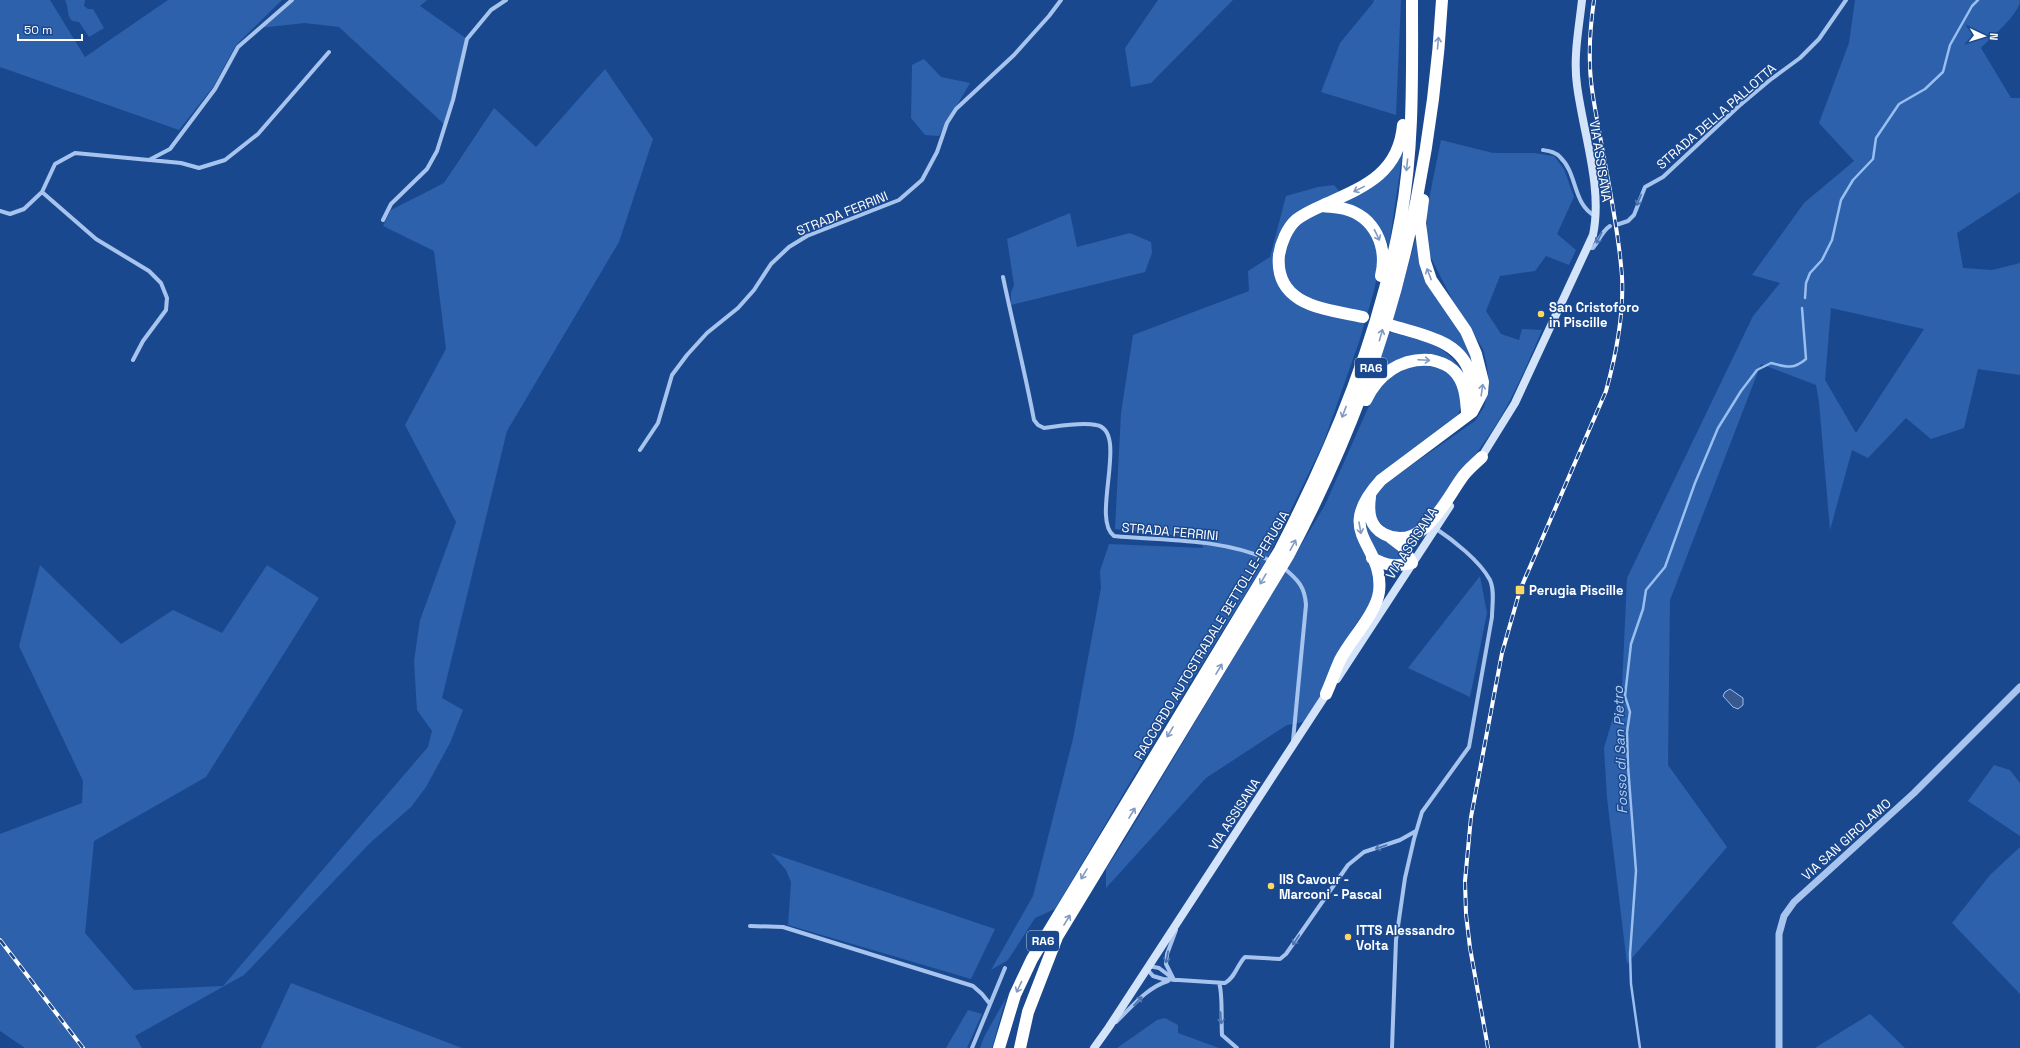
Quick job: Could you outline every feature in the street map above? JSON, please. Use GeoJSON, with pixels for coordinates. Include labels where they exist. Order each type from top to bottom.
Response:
{"type":"FeatureCollection","features":[{"type":"Feature","properties":{"kind":"highway"},"geometry":{"type":"LineString","coordinates":[[1363,317],[1310,305],[1295,298],[1284,284],[1278,266],[1280,247],[1286,233],[1295,221],[1309,211],[1367,185],[1380,175],[1397,151],[1402,138],[1405,91],[1407,0]]}},
{"type":"Feature","properties":{"kind":"highway","name":"RACCORDO AUTOSTRADALE BETTOLLE-PERUGIA"},"geometry":{"type":"LineString","coordinates":[[1195,700],[1311,490],[1352,390],[1379,308],[1401,216],[1410,134],[1412,0]]}},
{"type":"Feature","properties":{"kind":"highway","name":"RA6"},"geometry":{"type":"LineString","coordinates":[[999,1048],[1015,995],[1032,959],[1108,843],[1195,700],[1288,556],[1308,517],[1344,439],[1379,343],[1399,274],[1421,169],[1436,72],[1442,0]]}},
{"type":"Feature","properties":{"kind":"highway"},"geometry":{"type":"LineString","coordinates":[[1326,694],[1340,660],[1374,605],[1379,593],[1378,573],[1360,532],[1359,519],[1363,504],[1370,492],[1380,480],[1472,412],[1478,404],[1482,393],[1481,370],[1476,354],[1466,331],[1431,280],[1422,251],[1420,223],[1435,114],[1436,72]]}},
{"type":"Feature","properties":{"kind":"highway"},"geometry":{"type":"LineString","coordinates":[[1322,206],[1345,208],[1370,223],[1379,236],[1383,251],[1383,269],[1358,354],[1352,390]]}},
{"type":"Feature","properties":{"kind":"highway"},"geometry":{"type":"LineString","coordinates":[[1393,326],[1439,340],[1457,352],[1465,362],[1472,386],[1471,399],[1464,417]]}},
{"type":"Feature","properties":{"kind":"highway"},"geometry":{"type":"LineString","coordinates":[[1308,517],[1327,491],[1371,389],[1401,364],[1413,360],[1429,360],[1446,364],[1454,370],[1464,388],[1464,417]]}},
{"type":"Feature","properties":{"kind":"highway"},"geometry":{"type":"LineString","coordinates":[[1390,537],[1403,538],[1424,529],[1435,517],[1462,477],[1482,457]]}},
{"type":"Feature","properties":{"kind":"highway"},"geometry":{"type":"LineString","coordinates":[[1370,492],[1369,508],[1373,525],[1380,532],[1390,537],[1402,547],[1412,564],[1397,566],[1386,565],[1372,558]]}},
{"type":"Feature","properties":{"kind":"highway","name":"RA6"},"geometry":{"type":"LineString","coordinates":[[1020,1048],[1028,1012],[1057,938],[1108,843]]}},
{"type":"Feature","properties":{"kind":"main road","name":"VIA ASSISANA"},"geometry":{"type":"LineString","coordinates":[[1094,1048],[1482,457],[1515,403],[1588,248],[1597,218],[1597,198],[1576,83],[1577,46],[1582,0]]}},
{"type":"Feature","properties":{"kind":"street"},"geometry":{"type":"LineString","coordinates":[[149,160],[170,149],[215,89],[238,47],[292,0]]}},
{"type":"Feature","properties":{"kind":"street"},"geometry":{"type":"LineString","coordinates":[[383,220],[391,204],[427,169],[437,150],[453,100],[466,39],[491,10],[506,0]]}},
{"type":"Feature","properties":{"kind":"street","name":"STRADA FERRINI"},"geometry":{"type":"LineString","coordinates":[[640,450],[658,423],[672,375],[687,354],[707,333],[738,308],[754,290],[771,264],[789,247],[807,236],[899,200],[922,180],[937,152],[947,123],[956,109],[1014,55],[1049,16],[1061,0]]}},
{"type":"Feature","properties":{"kind":"street","name":"STRADA DELLA PALLOTTA"},"geometry":{"type":"LineString","coordinates":[[1616,225],[1628,221],[1634,215],[1645,187],[1663,177],[1770,80],[1800,58],[1819,39],[1846,0]]}},
{"type":"Feature","properties":{"kind":"street"},"geometry":{"type":"LineString","coordinates":[[0,211],[10,214],[24,209],[42,192],[55,164],[75,153],[180,163],[199,168],[225,160],[258,134],[329,52]]}},
{"type":"Feature","properties":{"kind":"street"},"geometry":{"type":"LineString","coordinates":[[1543,150],[1553,152],[1561,157],[1568,170],[1581,204],[1588,213],[1597,218]]}},
{"type":"Feature","properties":{"kind":"street"},"geometry":{"type":"LineString","coordinates":[[42,192],[96,240],[153,275],[161,283],[167,298],[166,310],[143,341],[133,360]]}},
{"type":"Feature","properties":{"kind":"street"},"geometry":{"type":"LineString","coordinates":[[1588,248],[1593,248],[1599,242],[1603,231],[1610,226]]}},
{"type":"Feature","properties":{"kind":"street","name":"STRADA FERRINI"},"geometry":{"type":"LineString","coordinates":[[1003,277],[1034,420],[1038,425],[1044,428],[1097,425],[1106,429],[1109,434],[1110,448],[1106,519],[1110,533],[1114,536],[1214,544],[1247,550],[1267,559]]}},
{"type":"Feature","properties":{"kind":"street"},"geometry":{"type":"LineString","coordinates":[[1392,1048],[1396,940],[1405,878],[1422,812],[1469,747],[1489,635],[1493,600],[1490,580],[1465,551],[1435,528]]}},
{"type":"Feature","properties":{"kind":"street"},"geometry":{"type":"LineString","coordinates":[[1285,569],[1300,581],[1306,594],[1299,668],[1296,725],[1291,750]]}},
{"type":"Feature","properties":{"kind":"street","name":"VIA SAN GIROLAMO"},"geometry":{"type":"LineString","coordinates":[[1779,1048],[1780,934],[1784,916],[1794,902],[1914,794],[2020,687]]}},
{"type":"Feature","properties":{"kind":"street"},"geometry":{"type":"LineString","coordinates":[[1174,980],[1165,971],[1148,967],[1148,972],[1158,978],[1174,980],[1225,983],[1231,980],[1239,962],[1245,957],[1280,959],[1286,954],[1348,865],[1364,852],[1400,840],[1416,831]]}},
{"type":"Feature","properties":{"kind":"street"},"geometry":{"type":"LineString","coordinates":[[1174,980],[1166,964],[1168,954],[1187,908]]}},
{"type":"Feature","properties":{"kind":"street"},"geometry":{"type":"LineString","coordinates":[[750,926],[783,927],[972,986],[982,994],[990,1004]]}},
{"type":"Feature","properties":{"kind":"street"},"geometry":{"type":"LineString","coordinates":[[972,1048],[1005,968]]}},
{"type":"Feature","properties":{"kind":"street"},"geometry":{"type":"LineString","coordinates":[[1109,1027],[1148,991],[1158,984],[1174,980]]}},
{"type":"Feature","properties":{"kind":"street"},"geometry":{"type":"LineString","coordinates":[[1219,983],[1222,989],[1220,1020],[1222,1035],[1237,1048]]}},
{"type":"Feature","properties":{"kind":"shaded area"},"geometry":{"type":"Polygon","coordinates":[[[0,0],[50,0],[85,57],[168,0],[282,0],[236,45],[213,87],[179,130],[0,67],[0,0]]]}},
{"type":"Feature","properties":{"kind":"shaded area"},"geometry":{"type":"Polygon","coordinates":[[[65,0],[85,0],[84,6],[88,9],[93,9],[104,28],[89,37],[79,22],[72,21],[70,18],[65,0]]]}},
{"type":"Feature","properties":{"kind":"shaded area"},"geometry":{"type":"Polygon","coordinates":[[[292,0],[427,0],[420,6],[467,39],[445,125],[339,27],[305,23],[259,28],[292,0]]]}},
{"type":"Feature","properties":{"kind":"shaded area"},"geometry":{"type":"Polygon","coordinates":[[[1158,0],[1233,0],[1151,83],[1131,87],[1125,48],[1158,0]]]}},
{"type":"Feature","properties":{"kind":"shaded area"},"geometry":{"type":"Polygon","coordinates":[[[1374,0],[1401,0],[1396,115],[1321,92],[1340,43],[1374,0]]]}},
{"type":"Feature","properties":{"kind":"shaded area"},"geometry":{"type":"Polygon","coordinates":[[[1855,0],[2020,0],[2019,6],[2015,12],[1981,48],[2011,98],[2020,98],[2020,192],[1957,233],[1963,268],[1992,270],[2020,263],[2020,375],[1978,369],[1964,428],[1931,439],[1906,418],[1868,458],[1852,450],[1830,530],[1819,402],[1816,385],[1761,364],[1670,600],[1668,765],[1727,847],[1627,964],[1607,798],[1604,748],[1622,687],[1627,578],[1753,316],[1780,283],[1752,275],[1804,203],[1854,161],[1819,123],[1849,43],[1855,0]],[[1831,308],[1825,380],[1856,433],[1924,329],[1831,308]]]}},
{"type":"Feature","properties":{"kind":"shaded area"},"geometry":{"type":"Polygon","coordinates":[[[924,59],[941,77],[970,83],[939,136],[925,135],[911,118],[912,65],[924,59]]]}},
{"type":"Feature","properties":{"kind":"shaded area"},"geometry":{"type":"Polygon","coordinates":[[[605,69],[653,139],[619,242],[507,431],[442,698],[463,710],[450,743],[426,787],[411,807],[371,842],[244,975],[135,1036],[142,1048],[25,1048],[0,1031],[0,834],[82,803],[83,781],[19,646],[40,565],[121,644],[173,610],[222,633],[267,565],[319,598],[206,777],[94,841],[85,933],[134,990],[223,986],[428,747],[432,731],[417,710],[414,661],[420,620],[456,522],[405,425],[446,349],[434,251],[383,226],[391,210],[444,183],[494,108],[536,147],[605,69]]]}},
{"type":"Feature","properties":{"kind":"shaded area"},"geometry":{"type":"Polygon","coordinates":[[[1441,140],[1493,153],[1534,153],[1554,156],[1564,169],[1574,197],[1557,234],[1576,250],[1569,265],[1546,256],[1535,271],[1500,276],[1486,311],[1501,334],[1519,340],[1522,329],[1542,330],[1514,393],[1483,444],[1425,523],[1416,530],[1408,533],[1400,533],[1384,527],[1379,521],[1373,506],[1375,495],[1383,485],[1475,421],[1484,407],[1489,387],[1487,366],[1483,349],[1456,307],[1427,250],[1427,209],[1441,140]]]}},
{"type":"Feature","properties":{"kind":"shaded area"},"geometry":{"type":"Polygon","coordinates":[[[1403,150],[1389,246],[1375,220],[1362,211],[1375,235],[1381,257],[1374,291],[1359,342],[1323,444],[1267,559],[1160,732],[1055,909],[1035,918],[1008,960],[991,970],[1033,896],[1073,739],[1101,588],[1100,571],[1109,544],[1203,548],[1201,538],[1115,529],[1121,413],[1133,335],[1249,291],[1248,271],[1270,257],[1286,196],[1318,187],[1334,185],[1346,199],[1403,150]]]}},
{"type":"Feature","properties":{"kind":"shaded area"},"geometry":{"type":"Polygon","coordinates":[[[1070,213],[1077,247],[1130,233],[1151,242],[1152,253],[1145,272],[1011,305],[1011,293],[1014,285],[1007,239],[1070,213]]]}},
{"type":"Feature","properties":{"kind":"shaded area"},"geometry":{"type":"Polygon","coordinates":[[[1416,238],[1422,268],[1474,355],[1476,367],[1392,321],[1416,238]]]}},
{"type":"Feature","properties":{"kind":"shaded area"},"geometry":{"type":"Polygon","coordinates":[[[1389,332],[1415,338],[1434,345],[1450,356],[1467,377],[1442,360],[1392,364],[1376,374],[1389,332]]]}},
{"type":"Feature","properties":{"kind":"shaded area"},"geometry":{"type":"Polygon","coordinates":[[[1439,364],[1460,386],[1462,403],[1458,415],[1450,423],[1410,451],[1373,480],[1360,500],[1356,527],[1362,550],[1369,561],[1377,583],[1373,600],[1353,628],[1324,692],[1303,722],[1287,725],[1206,778],[1106,888],[1106,869],[1325,505],[1376,390],[1401,366],[1439,364]]]}},
{"type":"Feature","properties":{"kind":"shaded area"},"geometry":{"type":"Polygon","coordinates":[[[1366,518],[1402,555],[1401,561],[1379,558],[1365,534],[1366,518]]]}},
{"type":"Feature","properties":{"kind":"shaded area"},"geometry":{"type":"Polygon","coordinates":[[[1480,576],[1487,613],[1470,697],[1408,668],[1480,576]]]}},
{"type":"Feature","properties":{"kind":"shaded area"},"geometry":{"type":"Polygon","coordinates":[[[1730,689],[1743,698],[1743,705],[1738,709],[1733,707],[1723,696],[1725,692],[1730,689]]]}},
{"type":"Feature","properties":{"kind":"shaded area"},"geometry":{"type":"Polygon","coordinates":[[[1994,765],[2010,770],[2020,783],[2020,836],[1968,801],[1994,765]]]}},
{"type":"Feature","properties":{"kind":"shaded area"},"geometry":{"type":"Polygon","coordinates":[[[2020,847],[2020,994],[1952,923],[1990,875],[2020,847]]]}},
{"type":"Feature","properties":{"kind":"shaded area"},"geometry":{"type":"Polygon","coordinates":[[[771,853],[995,929],[971,979],[788,925],[791,882],[786,870],[771,853]]]}},
{"type":"Feature","properties":{"kind":"shaded area"},"geometry":{"type":"Polygon","coordinates":[[[291,983],[462,1048],[261,1048],[291,983]]]}},
{"type":"Feature","properties":{"kind":"shaded area"},"geometry":{"type":"Polygon","coordinates":[[[1006,998],[992,1048],[980,1048],[984,1037],[1006,998]]]}},
{"type":"Feature","properties":{"kind":"shaded area"},"geometry":{"type":"Polygon","coordinates":[[[968,1010],[982,1014],[967,1048],[946,1048],[968,1010]]]}},
{"type":"Feature","properties":{"kind":"shaded area"},"geometry":{"type":"Polygon","coordinates":[[[1870,1014],[1905,1048],[1815,1048],[1870,1014]]]}},
{"type":"Feature","properties":{"kind":"shaded area"},"geometry":{"type":"Polygon","coordinates":[[[1165,1018],[1178,1025],[1178,1033],[1219,1048],[1117,1048],[1157,1020],[1165,1018]]]}},
{"type":"Feature","properties":{"kind":"waterway","name":"Fosso di San Pietro"},"geometry":{"type":"LineString","coordinates":[[1805,298],[1806,283],[1810,273],[1822,260],[1832,240],[1841,200],[1853,180],[1873,159],[1876,138],[1899,104],[1925,89],[1943,72],[1950,45],[1972,6],[1978,0]]}},
{"type":"Feature","properties":{"kind":"waterway","name":"Fosso di San Pietro"},"geometry":{"type":"LineString","coordinates":[[1640,1048],[1631,984],[1630,954],[1636,871],[1628,766],[1627,732],[1630,712],[1625,696],[1631,644],[1643,609],[1646,590],[1665,567],[1695,483],[1718,428],[1741,391],[1757,370],[1771,363],[1789,367],[1797,365],[1806,359],[1802,308]]}},
{"type":"Feature","properties":{"kind":"tunnel"},"geometry":{"type":"LineString","coordinates":[[57,1024],[69,1015]]}},
{"type":"Feature","properties":{"kind":"railway"},"geometry":{"type":"LineString","coordinates":[[1488,1048],[1470,948],[1466,914],[1465,881],[1471,817],[1502,653],[1520,590],[1606,391],[1616,349],[1622,306],[1622,277],[1618,241],[1591,80],[1590,40],[1594,0]]}},
{"type":"Feature","properties":{"kind":"railway"},"geometry":{"type":"LineString","coordinates":[[0,940],[83,1048]]}},
{"type":"Feature","properties":{"kind":"place","name":"San Cristoforo in Piscille"},"geometry":{"type":"Point","coordinates":[1541,314]}},
{"type":"Feature","properties":{"kind":"place","name":"Perugia Piscille"},"geometry":{"type":"Point","coordinates":[1520,590]}},
{"type":"Feature","properties":{"kind":"place","name":"IIS Cavour - Marconi - Pascal"},"geometry":{"type":"Point","coordinates":[1271,886]}},
{"type":"Feature","properties":{"kind":"place","name":"ITTS Alessandro Volta"},"geometry":{"type":"Point","coordinates":[1348,937]}}]}
